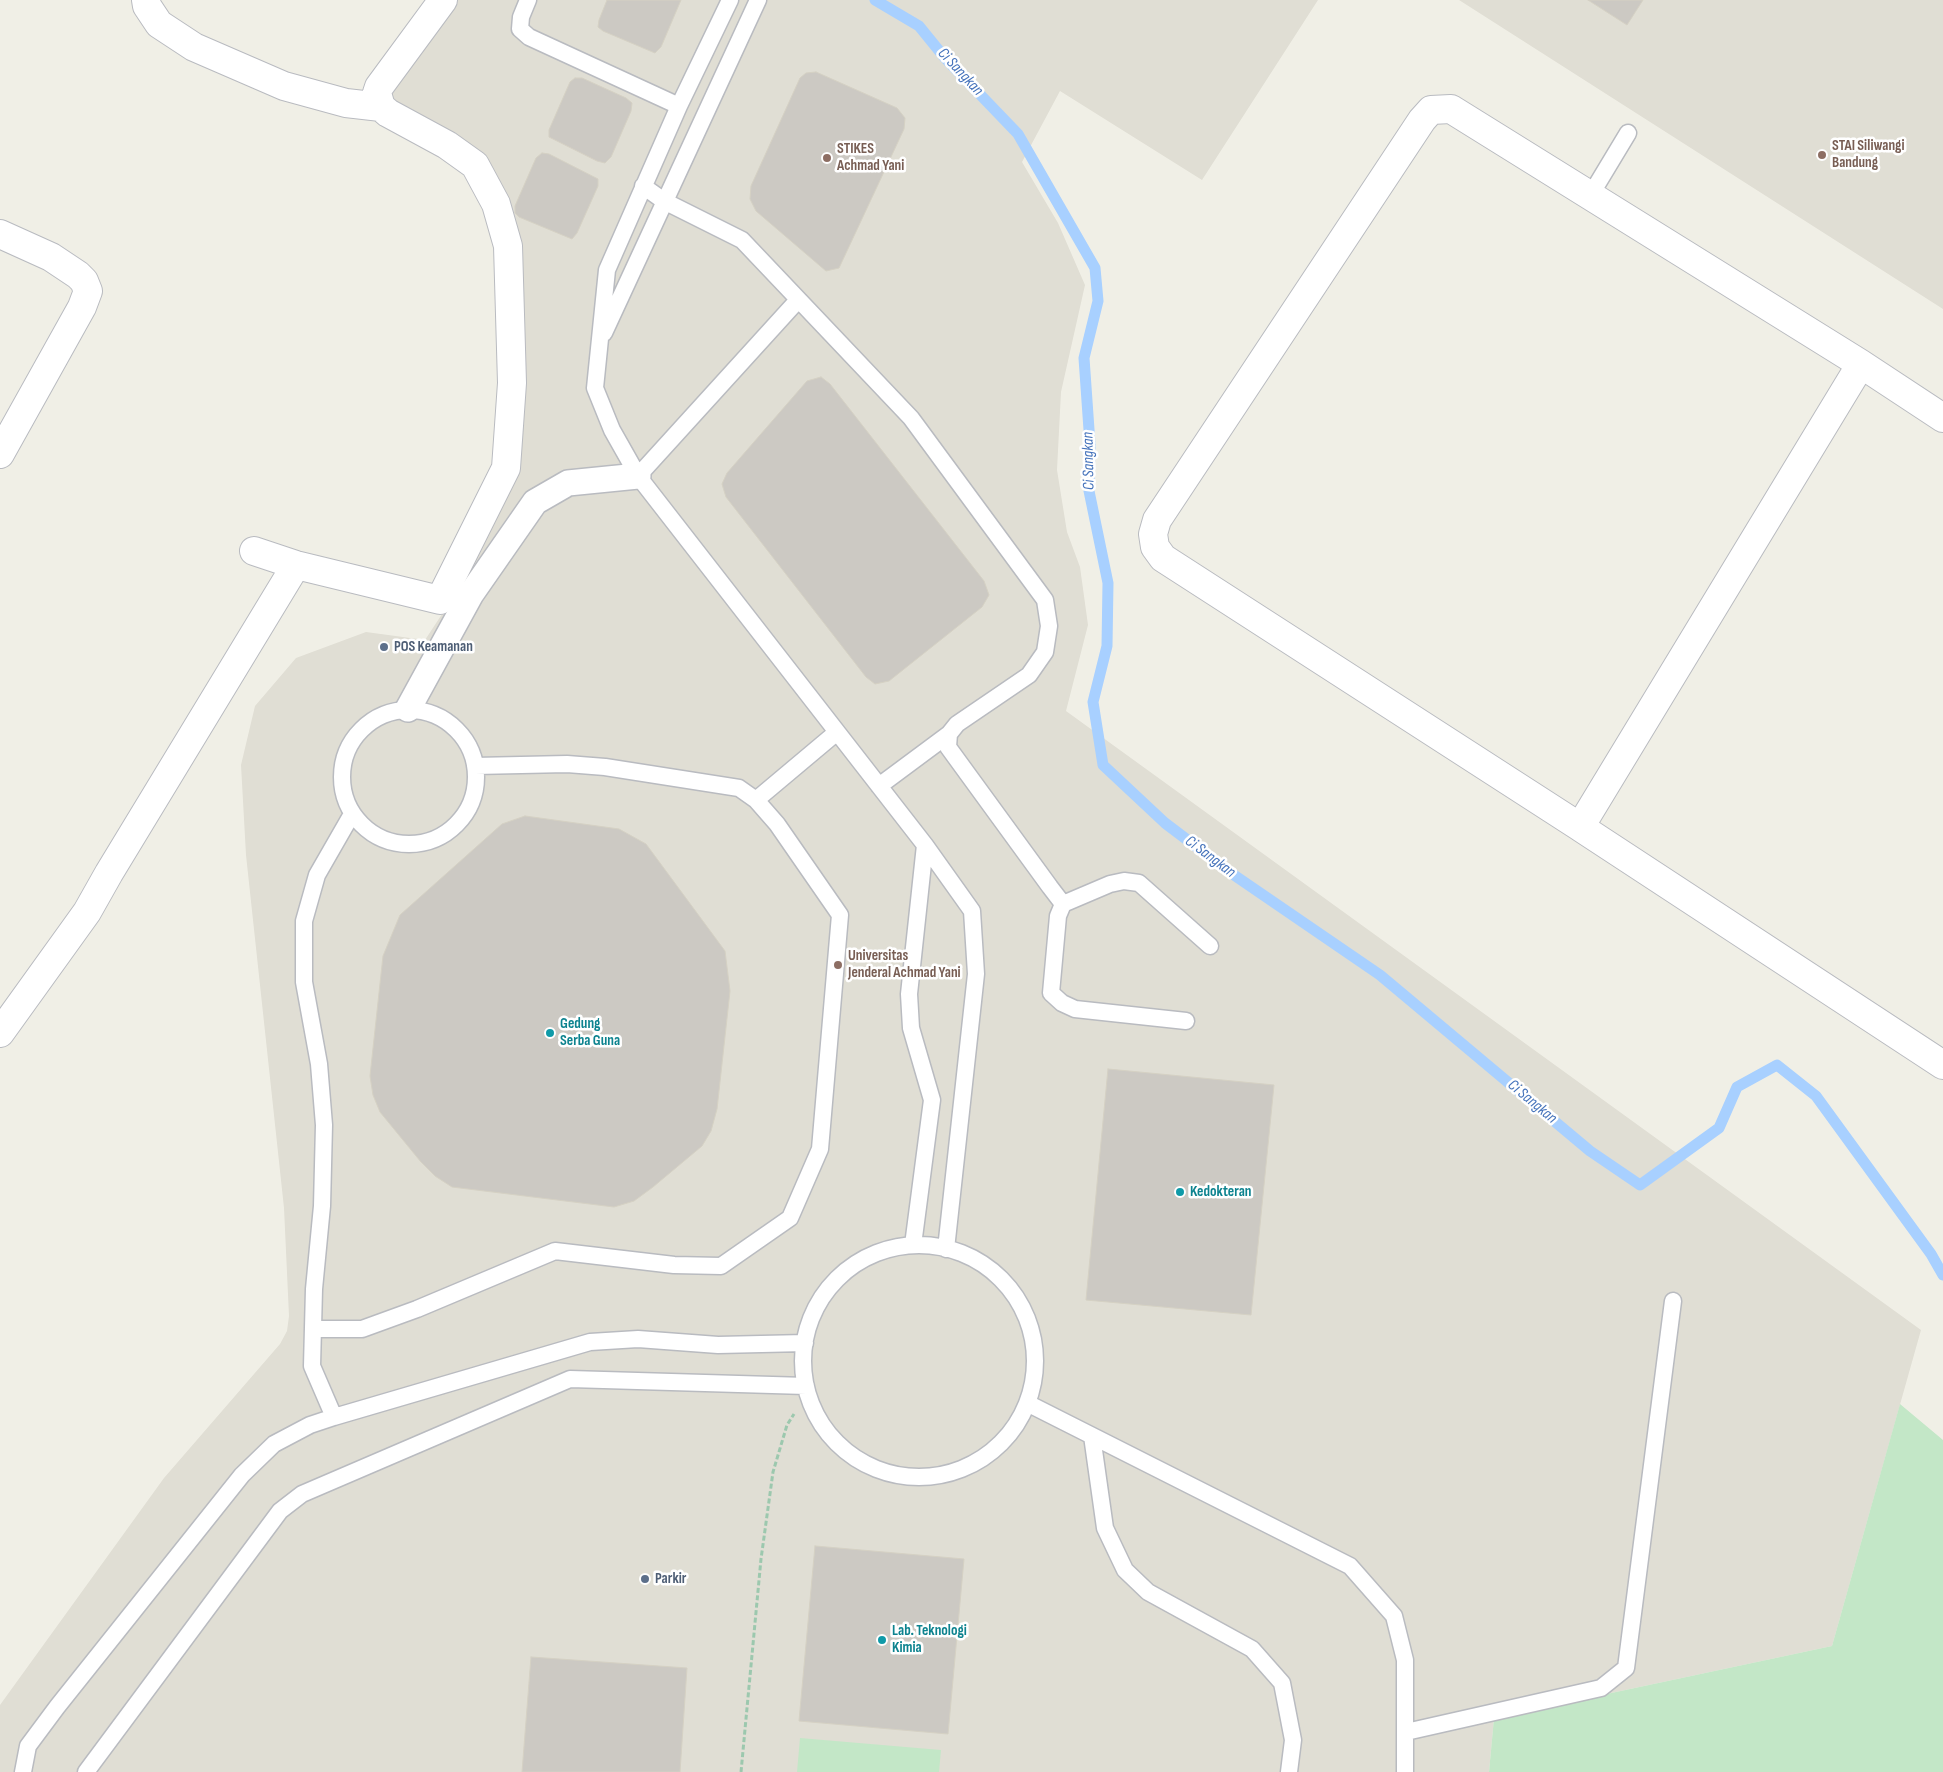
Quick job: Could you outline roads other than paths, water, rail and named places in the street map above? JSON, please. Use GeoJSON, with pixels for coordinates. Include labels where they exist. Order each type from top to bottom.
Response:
{"type":"FeatureCollection","features":[{"type":"Feature","properties":{"kind":"street"},"geometry":{"type":"LineString","coordinates":[[146,0],[147,6],[158,24],[194,47],[284,86],[346,103],[381,107],[475,165],[496,204],[508,246],[512,383],[506,468],[440,600],[296,565],[254,551]]}},
{"type":"Feature","properties":{"kind":"street"},"geometry":{"type":"LineString","coordinates":[[381,107],[377,93],[379,86],[443,0]]}},
{"type":"Feature","properties":{"kind":"street"},"geometry":{"type":"LineString","coordinates":[[1943,418],[1861,364],[1451,109],[1432,110],[1422,120],[1174,495],[1158,520],[1153,534],[1155,547],[1162,558],[1580,827],[1943,1066]]}},
{"type":"Feature","properties":{"kind":"street"},"geometry":{"type":"LineString","coordinates":[[0,234],[50,257],[78,275],[84,281],[88,291],[82,307],[0,454]]}},
{"type":"Feature","properties":{"kind":"street"},"geometry":{"type":"LineString","coordinates":[[1580,827],[1861,364]]}},
{"type":"Feature","properties":{"kind":"street"},"geometry":{"type":"LineString","coordinates":[[408,709],[471,594],[535,502],[568,483],[638,476]]}},
{"type":"Feature","properties":{"kind":"street"},"geometry":{"type":"LineString","coordinates":[[0,1033],[87,912],[296,565]]}},
{"type":"Feature","properties":{"kind":"lane"},"geometry":{"type":"LineString","coordinates":[[528,0],[521,17],[520,29],[529,38],[679,106]]}},
{"type":"Feature","properties":{"kind":"lane"},"geometry":{"type":"LineString","coordinates":[[730,0],[679,106],[607,270],[595,388],[612,430],[638,476],[925,845],[972,911],[976,974],[946,1249]]}},
{"type":"Feature","properties":{"kind":"lane"},"geometry":{"type":"LineString","coordinates":[[599,344],[758,0]]}},
{"type":"Feature","properties":{"kind":"lane"},"geometry":{"type":"LineString","coordinates":[[1590,196],[1628,133]]}},
{"type":"Feature","properties":{"kind":"lane"},"geometry":{"type":"LineString","coordinates":[[643,186],[664,201],[742,240],[911,418],[1045,600],[1049,626],[1045,652],[1029,675],[957,724],[948,734],[879,786]]}},
{"type":"Feature","properties":{"kind":"lane"},"geometry":{"type":"LineString","coordinates":[[638,476],[798,300]]}},
{"type":"Feature","properties":{"kind":"lane"},"geometry":{"type":"LineString","coordinates":[[408,709],[429,712],[448,722],[462,736],[471,751],[475,766],[475,786],[470,806],[458,822],[444,835],[425,843],[404,845],[384,840],[366,830],[352,814],[344,795],[341,775],[345,755],[355,736],[370,722],[388,712],[408,709]]}},
{"type":"Feature","properties":{"kind":"lane"},"geometry":{"type":"LineString","coordinates":[[756,800],[837,732]]}},
{"type":"Feature","properties":{"kind":"lane"},"geometry":{"type":"LineString","coordinates":[[948,734],[948,747],[1063,904]]}},
{"type":"Feature","properties":{"kind":"lane"},"geometry":{"type":"LineString","coordinates":[[314,1329],[362,1329],[417,1310],[555,1251],[674,1266],[721,1266],[790,1218],[820,1149],[840,915],[777,824],[756,800],[739,788],[605,767],[567,764],[475,766]]}},
{"type":"Feature","properties":{"kind":"lane"},"geometry":{"type":"LineString","coordinates":[[334,1417],[312,1366],[314,1289],[322,1206],[324,1125],[319,1064],[304,982],[304,920],[317,875],[352,814]]}},
{"type":"Feature","properties":{"kind":"lane"},"geometry":{"type":"LineString","coordinates":[[912,1245],[932,1100],[911,1028],[909,994],[925,845]]}},
{"type":"Feature","properties":{"kind":"lane"},"geometry":{"type":"LineString","coordinates":[[1186,1021],[1075,1009],[1062,1003],[1051,993],[1058,916],[1063,904],[1110,884],[1124,881],[1139,883],[1210,946]]}},
{"type":"Feature","properties":{"kind":"lane"},"geometry":{"type":"LineString","coordinates":[[912,1245],[963,1253],[986,1266],[1005,1284],[1020,1305],[1030,1328],[1034,1353],[1033,1378],[1027,1403],[1015,1425],[999,1444],[979,1460],[956,1471],[932,1477],[906,1477],[880,1471],[856,1459],[835,1442],[819,1421],[807,1391],[803,1369],[804,1343],[812,1317],[825,1294],[841,1274],[863,1259],[887,1249],[912,1245]]}},
{"type":"Feature","properties":{"kind":"lane"},"geometry":{"type":"LineString","coordinates":[[1406,1732],[1601,1688],[1626,1668],[1673,1301]]}},
{"type":"Feature","properties":{"kind":"lane"},"geometry":{"type":"LineString","coordinates":[[23,1772],[28,1746],[242,1475],[274,1444],[310,1425],[334,1417],[590,1342],[638,1339],[718,1345],[804,1343]]}},
{"type":"Feature","properties":{"kind":"lane"},"geometry":{"type":"LineString","coordinates":[[86,1772],[280,1511],[302,1494],[570,1379],[807,1391]]}},
{"type":"Feature","properties":{"kind":"lane"},"geometry":{"type":"LineString","coordinates":[[1027,1403],[1350,1566],[1394,1616],[1405,1660],[1405,1772]]}},
{"type":"Feature","properties":{"kind":"lane"},"geometry":{"type":"LineString","coordinates":[[1092,1436],[1105,1528],[1125,1570],[1148,1592],[1252,1649],[1282,1683],[1292,1740],[1290,1772]]}},
{"type":"Feature","properties":{"kind":"waterway","name":"Ci Sangkan"},"geometry":{"type":"LineString","coordinates":[[875,0],[919,26],[945,58],[1018,134],[1095,268],[1098,301],[1084,358],[1090,444],[1089,491],[1108,583],[1107,646],[1093,702],[1103,765],[1165,823],[1231,873],[1380,975],[1590,1151],[1640,1185],[1719,1128],[1737,1087],[1777,1065],[1816,1096],[1931,1254],[1943,1275]]}},
{"type":"Feature","properties":{"kind":"place","name":"STAI Siliwangi Bandung"},"geometry":{"type":"Point","coordinates":[1822,155]}},
{"type":"Feature","properties":{"kind":"place","name":"STIKES Achmad Yani"},"geometry":{"type":"Point","coordinates":[827,158]}},
{"type":"Feature","properties":{"kind":"place","name":"POS Keamanan"},"geometry":{"type":"Point","coordinates":[384,647]}},
{"type":"Feature","properties":{"kind":"place","name":"Universitas Jenderal Achmad Yani"},"geometry":{"type":"Point","coordinates":[838,965]}},
{"type":"Feature","properties":{"kind":"place","name":"Gedung Serba Guna"},"geometry":{"type":"Point","coordinates":[550,1033]}},
{"type":"Feature","properties":{"kind":"place","name":"Kedokteran"},"geometry":{"type":"Point","coordinates":[1180,1192]}},
{"type":"Feature","properties":{"kind":"place","name":"Parkir"},"geometry":{"type":"Point","coordinates":[645,1579]}},
{"type":"Feature","properties":{"kind":"place","name":"Lab. Teknologi Kimia"},"geometry":{"type":"Point","coordinates":[882,1640]}}]}
